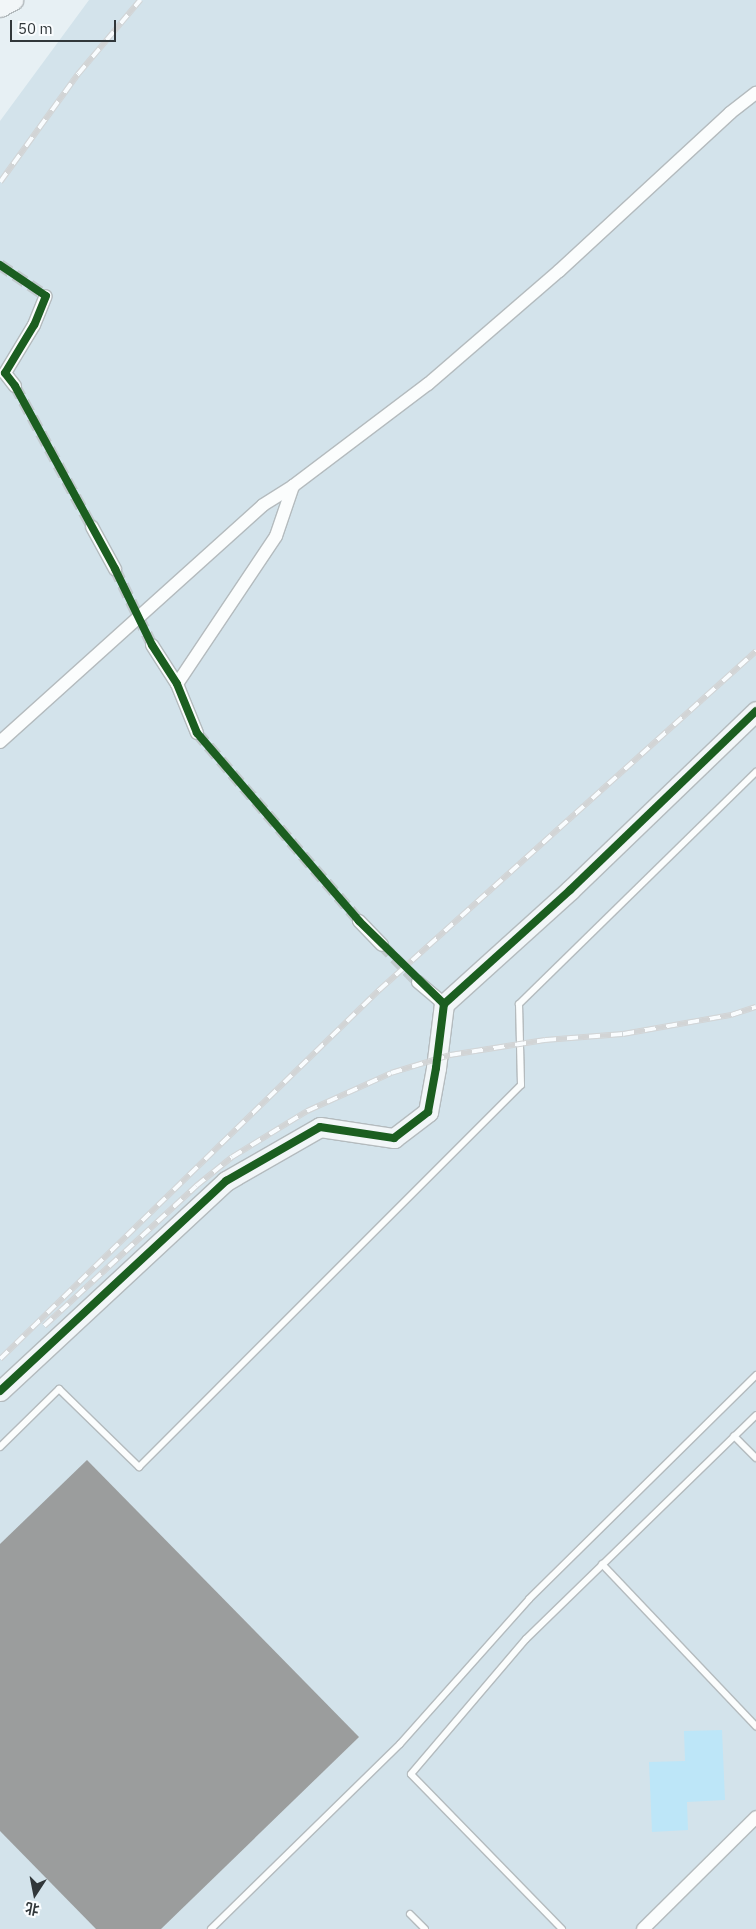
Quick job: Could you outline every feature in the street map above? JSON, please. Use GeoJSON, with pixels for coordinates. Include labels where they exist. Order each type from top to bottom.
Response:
{"type":"FeatureCollection","features":[{"type":"Feature","properties":{"kind":"street"},"geometry":{"type":"LineString","coordinates":[[0,7],[13,0]]}},
{"type":"Feature","properties":{"kind":"street"},"geometry":{"type":"LineString","coordinates":[[0,742],[263,505],[293,486],[428,384],[559,271],[730,113],[756,93]]}},
{"type":"Feature","properties":{"kind":"street"},"geometry":{"type":"LineString","coordinates":[[14,386],[5,373],[34,325],[46,296]]}},
{"type":"Feature","properties":{"kind":"street"},"geometry":{"type":"LineString","coordinates":[[177,684],[276,536],[293,486]]}},
{"type":"Feature","properties":{"kind":"street"},"geometry":{"type":"LineString","coordinates":[[92,528],[115,570]]}},
{"type":"Feature","properties":{"kind":"street"},"geometry":{"type":"LineString","coordinates":[[152,644],[177,684],[198,733]]}},
{"type":"Feature","properties":{"kind":"street"},"geometry":{"type":"LineString","coordinates":[[0,1391],[226,1181],[320,1127],[394,1138],[428,1112],[444,1004],[570,890],[756,711]]}},
{"type":"Feature","properties":{"kind":"street"},"geometry":{"type":"LineString","coordinates":[[358,921],[382,945]]}},
{"type":"Feature","properties":{"kind":"street"},"geometry":{"type":"LineString","coordinates":[[418,982],[444,1004]]}},
{"type":"Feature","properties":{"kind":"street"},"geometry":{"type":"LineString","coordinates":[[643,1929],[756,1817]]}},
{"type":"Feature","properties":{"kind":"lane"},"geometry":{"type":"LineString","coordinates":[[0,1447],[59,1389],[139,1467],[520,1086],[519,1004],[756,772]]}},
{"type":"Feature","properties":{"kind":"lane"},"geometry":{"type":"LineString","coordinates":[[211,1929],[400,1744],[528,1599],[756,1375]]}},
{"type":"Feature","properties":{"kind":"lane"},"geometry":{"type":"LineString","coordinates":[[562,1929],[411,1774],[526,1638],[756,1415]]}},
{"type":"Feature","properties":{"kind":"lane"},"geometry":{"type":"LineString","coordinates":[[734,1436],[756,1458]]}},
{"type":"Feature","properties":{"kind":"lane"},"geometry":{"type":"LineString","coordinates":[[602,1564],[756,1726]]}},
{"type":"Feature","properties":{"kind":"lane"},"geometry":{"type":"LineString","coordinates":[[410,1914],[425,1929]]}},
{"type":"Feature","properties":{"kind":"shaded area"},"geometry":{"type":"Polygon","coordinates":[[[89,0],[756,0],[756,1929],[0,1929],[0,121],[89,0]]]}},
{"type":"Feature","properties":{"kind":"shaded area"},"geometry":{"type":"Polygon","coordinates":[[[722,1730],[725,1800],[687,1802],[688,1830],[652,1832],[649,1762],[685,1761],[684,1731],[722,1730]]]}},
{"type":"Feature","properties":{"kind":"building"},"geometry":{"type":"Polygon","coordinates":[[[87,1460],[359,1737],[161,1929],[96,1929],[0,1831],[0,1544],[87,1460]]]}},
{"type":"Feature","properties":{"kind":"tunnel"},"geometry":{"type":"LineString","coordinates":[[0,265],[46,296]]}},
{"type":"Feature","properties":{"kind":"tunnel"},"geometry":{"type":"LineString","coordinates":[[15,386],[92,527]]}},
{"type":"Feature","properties":{"kind":"tunnel"},"geometry":{"type":"LineString","coordinates":[[115,569],[152,645]]}},
{"type":"Feature","properties":{"kind":"tunnel"},"geometry":{"type":"LineString","coordinates":[[197,733],[359,921]]}},
{"type":"Feature","properties":{"kind":"tunnel"},"geometry":{"type":"LineString","coordinates":[[382,945],[418,982]]}},
{"type":"Feature","properties":{"kind":"railway"},"geometry":{"type":"LineString","coordinates":[[0,182],[78,74],[140,0]]}},
{"type":"Feature","properties":{"kind":"railway"},"geometry":{"type":"LineString","coordinates":[[0,1359],[379,990],[756,651]]}},
{"type":"Feature","properties":{"kind":"railway"},"geometry":{"type":"LineString","coordinates":[[44,1326],[196,1186],[232,1157],[307,1111],[391,1073],[450,1055],[545,1040],[623,1034],[731,1015],[756,1007]]}},
{"type":"Feature","properties":{"kind":"cycle path"},"geometry":{"type":"LineString","coordinates":[[0,265],[46,296],[34,325],[5,373],[15,386],[115,569],[152,645],[177,684],[197,733],[359,921],[444,1004]]}},
{"type":"Feature","properties":{"kind":"cycle path"},"geometry":{"type":"LineString","coordinates":[[0,1391],[226,1181],[320,1127],[394,1138],[428,1112],[444,1004],[570,890],[756,711]]}}]}
